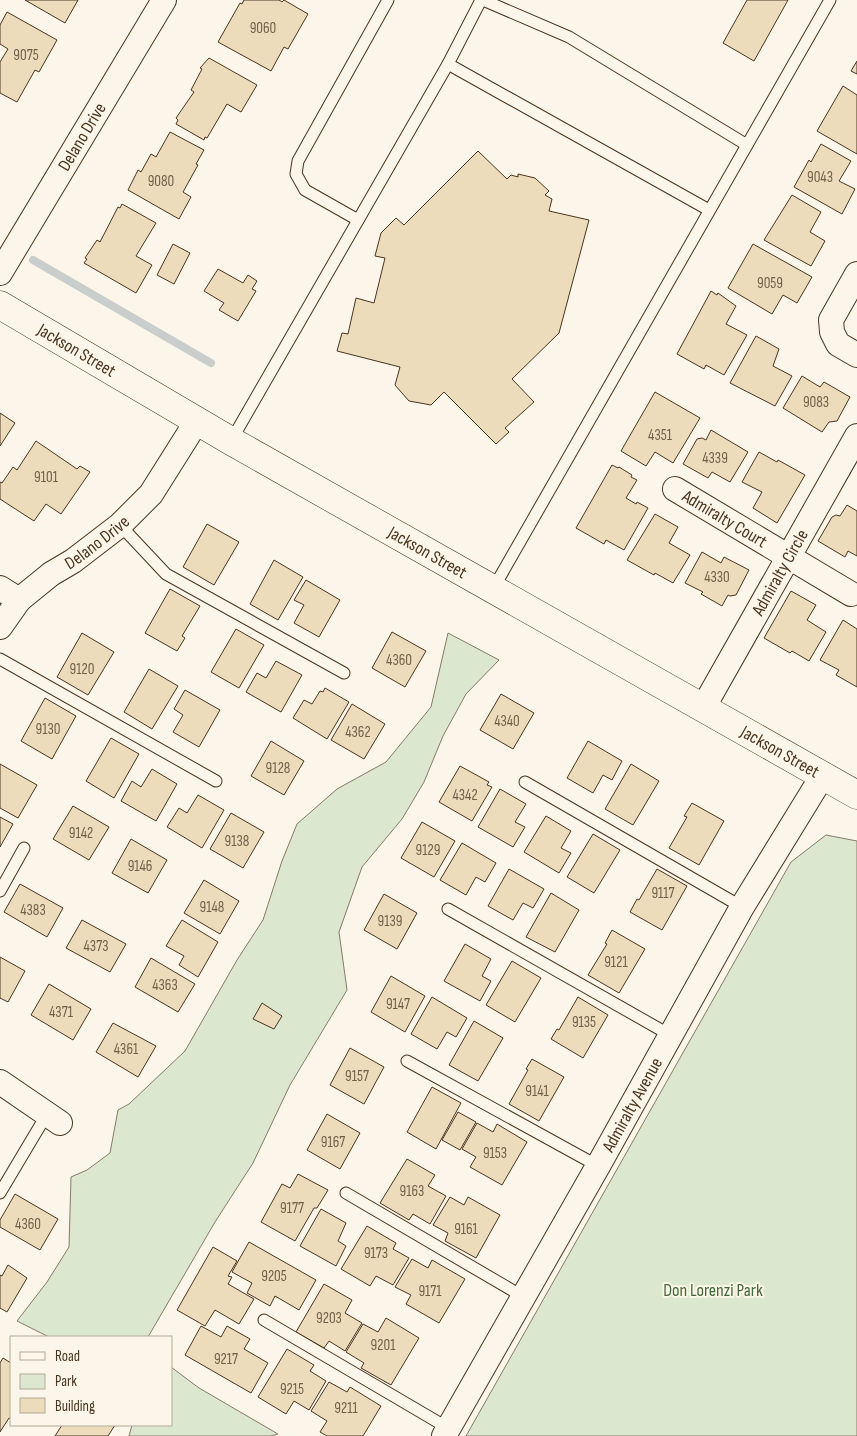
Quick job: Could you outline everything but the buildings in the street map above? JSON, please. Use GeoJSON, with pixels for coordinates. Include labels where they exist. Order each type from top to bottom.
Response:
{"type":"FeatureCollection","features":[{"type":"Feature","properties":{"kind":"main road","name":"Jackson Street"},"geometry":{"type":"LineString","coordinates":[[0,305],[231,441],[857,795]]}},
{"type":"Feature","properties":{"kind":"street","name":"Delano Drive"},"geometry":{"type":"LineString","coordinates":[[0,273],[164,0]]}},
{"type":"Feature","properties":{"kind":"street"},"geometry":{"type":"LineString","coordinates":[[857,274],[831,320],[832,332],[838,344],[857,355]]}},
{"type":"Feature","properties":{"kind":"street","name":"Delano Drive"},"geometry":{"type":"LineString","coordinates":[[0,627],[10,594],[51,574],[72,560],[120,525],[151,494],[198,421]]}},
{"type":"Feature","properties":{"kind":"street","name":"Admiralty Circle"},"geometry":{"type":"LineString","coordinates":[[703,708],[857,436]]}},
{"type":"Feature","properties":{"kind":"street","name":"Admiralty Court"},"geometry":{"type":"LineString","coordinates":[[675,489],[851,594]]}},
{"type":"Feature","properties":{"kind":"street","name":"Admiralty Avenue"},"geometry":{"type":"LineString","coordinates":[[446,1432],[598,1166],[742,907],[822,775]]}},
{"type":"Feature","properties":{"kind":"street"},"geometry":{"type":"LineString","coordinates":[[0,1082],[49,1118]]}},
{"type":"Feature","properties":{"kind":"lane"},"geometry":{"type":"LineString","coordinates":[[358,220],[305,190],[296,174],[298,161],[388,0]]}},
{"type":"Feature","properties":{"kind":"lane"},"geometry":{"type":"LineString","coordinates":[[231,441],[448,64],[482,0],[569,38],[747,145]]}},
{"type":"Feature","properties":{"kind":"lane"},"geometry":{"type":"LineString","coordinates":[[492,589],[830,0]]}},
{"type":"Feature","properties":{"kind":"lane"},"geometry":{"type":"LineString","coordinates":[[448,64],[709,210]]}},
{"type":"Feature","properties":{"kind":"lane"},"geometry":{"type":"LineString","coordinates":[[120,525],[166,574],[344,673]]}},
{"type":"Feature","properties":{"kind":"lane"},"geometry":{"type":"LineString","coordinates":[[0,659],[216,781]]}},
{"type":"Feature","properties":{"kind":"lane"},"geometry":{"type":"LineString","coordinates":[[525,782],[742,907]]}},
{"type":"Feature","properties":{"kind":"lane"},"geometry":{"type":"LineString","coordinates":[[0,891],[24,848]]}},
{"type":"Feature","properties":{"kind":"lane"},"geometry":{"type":"LineString","coordinates":[[448,909],[670,1035]]}},
{"type":"Feature","properties":{"kind":"lane"},"geometry":{"type":"LineString","coordinates":[[407,1062],[598,1166]]}},
{"type":"Feature","properties":{"kind":"lane"},"geometry":{"type":"LineString","coordinates":[[0,1193],[49,1118]]}},
{"type":"Feature","properties":{"kind":"lane"},"geometry":{"type":"LineString","coordinates":[[346,1193],[522,1296]]}},
{"type":"Feature","properties":{"kind":"lane"},"geometry":{"type":"LineString","coordinates":[[264,1320],[446,1432]]}},
{"type":"Feature","properties":{"kind":"green space"},"geometry":{"type":"Polygon","coordinates":[[[448,633],[499,660],[466,694],[443,736],[424,782],[402,819],[362,867],[339,932],[347,990],[290,1085],[253,1163],[215,1222],[149,1336],[47,1336],[17,1321],[47,1282],[69,1247],[71,1177],[87,1170],[110,1153],[118,1110],[129,1104],[185,1051],[237,960],[263,920],[282,861],[297,824],[337,789],[386,762],[431,707],[448,633]]]}},
{"type":"Feature","properties":{"kind":"green space","name":"Don Lorenzi Park"},"geometry":{"type":"Polygon","coordinates":[[[826,835],[857,841],[857,1436],[466,1436],[791,862],[826,835]]]}},
{"type":"Feature","properties":{"kind":"green space"},"geometry":{"type":"Polygon","coordinates":[[[172,1368],[199,1388],[278,1434],[271,1436],[129,1436],[132,1426],[172,1426],[172,1368]]]}},
{"type":"Feature","properties":{"kind":"waterway"},"geometry":{"type":"LineString","coordinates":[[33,260],[211,363]]}}]}
